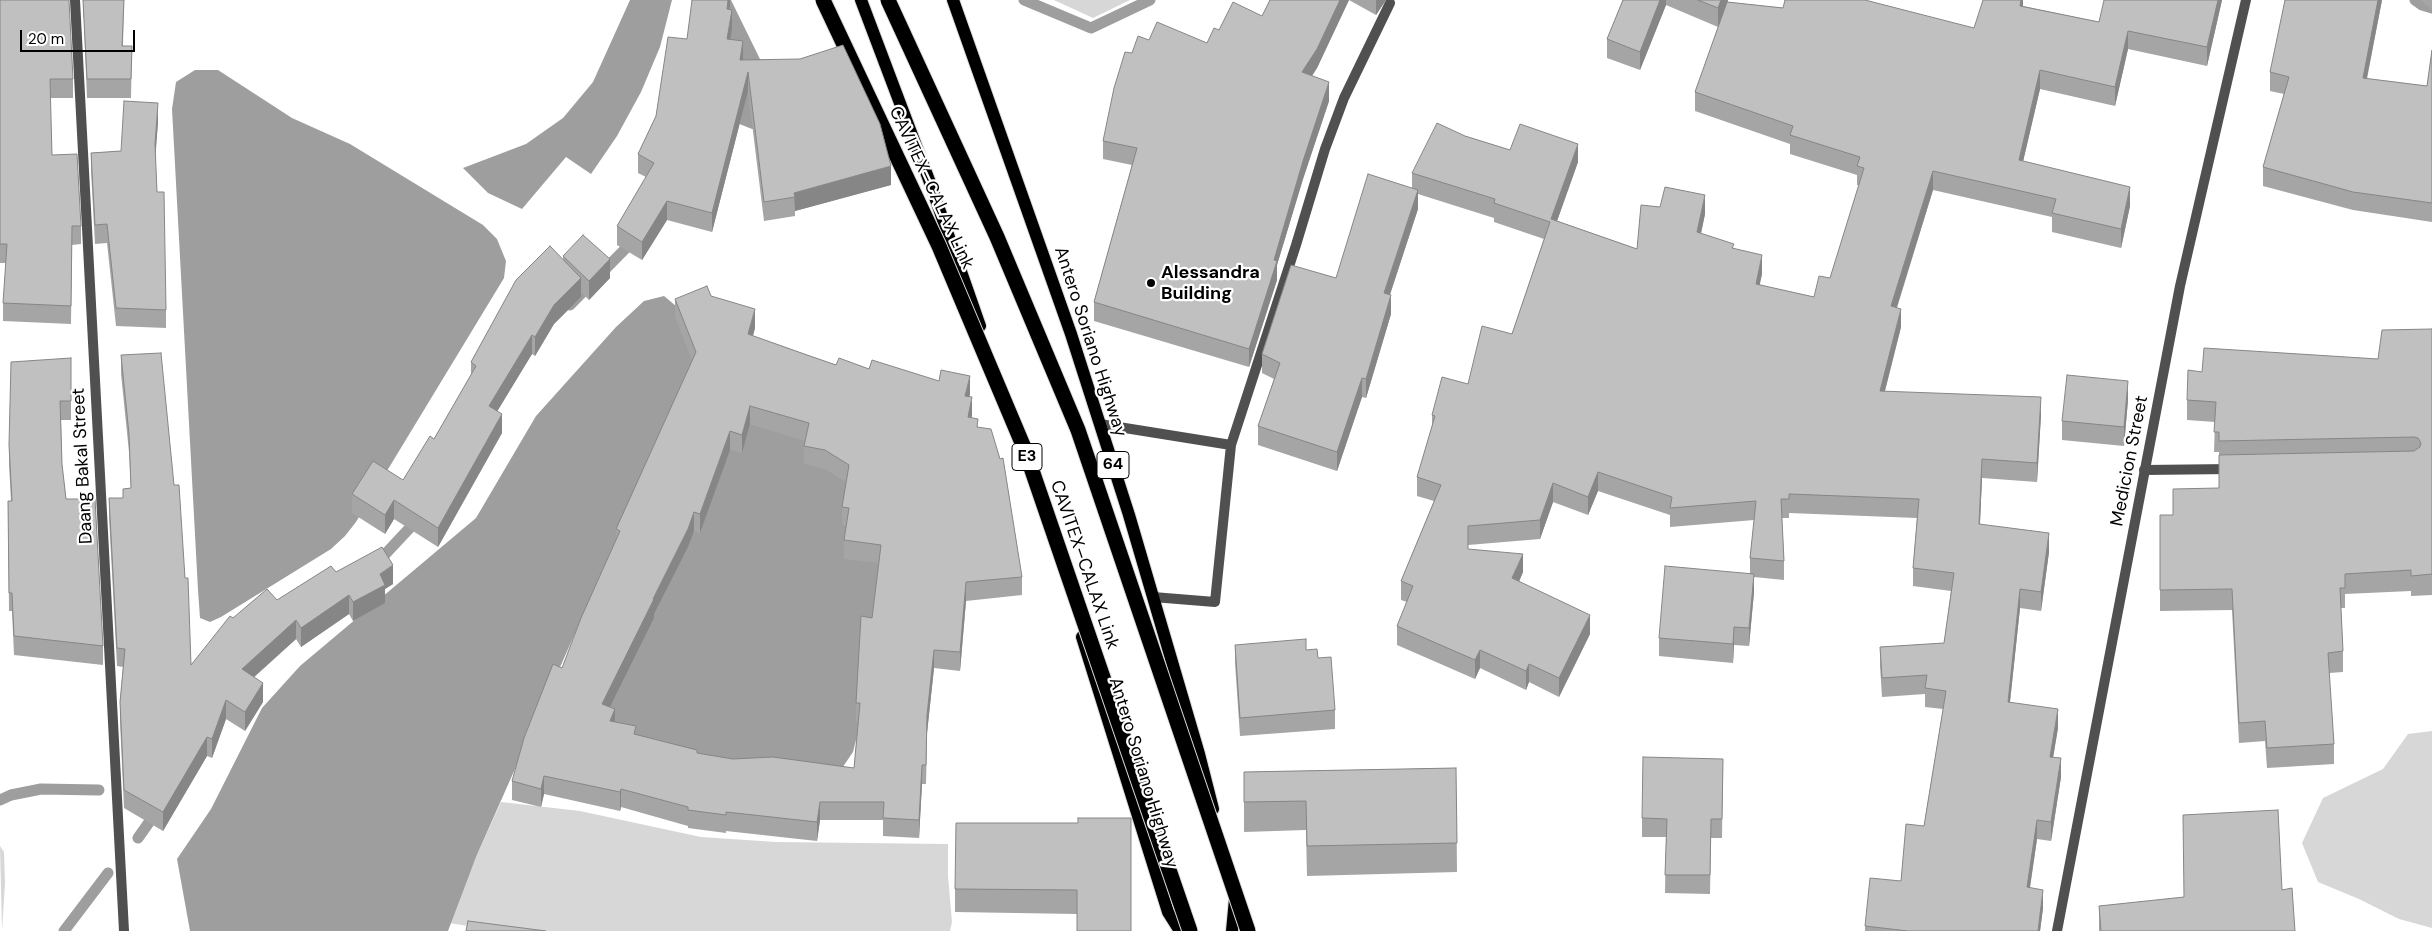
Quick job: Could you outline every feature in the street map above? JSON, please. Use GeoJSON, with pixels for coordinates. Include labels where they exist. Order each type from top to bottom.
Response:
{"type":"FeatureCollection","features":[{"type":"Feature","properties":{"kind":"highway","name":"CAVITEX–CALAX Link"},"geometry":{"type":"LineString","coordinates":[[823,0],[939,246],[1025,450],[1190,931]]}},
{"type":"Feature","properties":{"kind":"highway"},"geometry":{"type":"LineString","coordinates":[[888,0],[997,237],[1078,430],[1248,931]]}},
{"type":"Feature","properties":{"kind":"main road","name":"Antero Soriano Highway"},"geometry":{"type":"LineString","coordinates":[[860,0],[929,180],[987,346],[1050,532],[1168,912],[1180,931]]}},
{"type":"Feature","properties":{"kind":"main road","name":"Antero Soriano Highway"},"geometry":{"type":"LineString","coordinates":[[954,4],[1071,334],[1153,597],[1200,754],[1236,904],[1232,931]]}},
{"type":"Feature","properties":{"kind":"street","name":"Daang Bakal Street"},"geometry":{"type":"LineString","coordinates":[[75,0],[124,931]]}},
{"type":"Feature","properties":{"kind":"street","name":"Medicion Street"},"geometry":{"type":"LineString","coordinates":[[2057,931],[2180,286],[2246,0]]}},
{"type":"Feature","properties":{"kind":"street"},"geometry":{"type":"LineString","coordinates":[[1153,597],[1215,602],[1231,445],[1325,149],[1344,98],[1390,3]]}},
{"type":"Feature","properties":{"kind":"street"},"geometry":{"type":"LineString","coordinates":[[1100,424],[1231,445]]}},
{"type":"Feature","properties":{"kind":"street"},"geometry":{"type":"LineString","coordinates":[[2144,470],[2244,469]]}},
{"type":"Feature","properties":{"kind":"shaded area"},"geometry":{"type":"Polygon","coordinates":[[[630,0],[672,0],[660,47],[641,92],[617,136],[591,174],[566,157],[522,209],[488,193],[463,168],[526,144],[563,118],[593,82],[630,0]]]}},
{"type":"Feature","properties":{"kind":"shaded area"},"geometry":{"type":"Polygon","coordinates":[[[728,0],[731,0],[784,108],[772,125],[752,129],[732,121],[728,0]]]}},
{"type":"Feature","properties":{"kind":"shaded area"},"geometry":{"type":"Polygon","coordinates":[[[1054,0],[1130,0],[1093,18],[1054,0]]]}},
{"type":"Feature","properties":{"kind":"shaded area"},"geometry":{"type":"Polygon","coordinates":[[[195,70],[218,70],[292,118],[350,144],[483,225],[497,239],[506,261],[504,278],[356,522],[345,536],[331,549],[210,622],[200,618],[172,109],[176,82],[195,70]]]}},
{"type":"Feature","properties":{"kind":"shaded area"},"geometry":{"type":"Polygon","coordinates":[[[664,296],[676,306],[696,360],[476,857],[448,931],[190,931],[177,859],[211,809],[262,708],[300,666],[476,518],[536,416],[616,327],[644,301],[664,296]]]}},
{"type":"Feature","properties":{"kind":"shaded area"},"geometry":{"type":"Polygon","coordinates":[[[713,413],[890,464],[862,716],[853,752],[836,777],[559,769],[713,413]]]}},
{"type":"Feature","properties":{"kind":"shaded area"},"geometry":{"type":"Polygon","coordinates":[[[2432,731],[2432,928],[2399,919],[2359,899],[2318,882],[2302,843],[2323,798],[2383,769],[2408,734],[2432,731]]]}},
{"type":"Feature","properties":{"kind":"shaded area"},"geometry":{"type":"Polygon","coordinates":[[[501,802],[580,811],[701,837],[776,842],[948,844],[948,876],[952,922],[950,931],[500,931],[449,923],[501,802]]]}},
{"type":"Feature","properties":{"kind":"shaded area"},"geometry":{"type":"Polygon","coordinates":[[[0,846],[4,852],[5,883],[2,931],[0,846]]]}},
{"type":"Feature","properties":{"kind":"building"},"geometry":{"type":"Polygon","coordinates":[[[0,0],[69,0],[73,79],[50,79],[52,155],[77,154],[81,226],[72,226],[71,306],[3,303],[7,244],[0,244],[0,0]]]}},
{"type":"Feature","properties":{"kind":"building"},"geometry":{"type":"Polygon","coordinates":[[[83,0],[124,0],[122,46],[132,46],[131,79],[87,79],[83,0]]]}},
{"type":"Feature","properties":{"kind":"building"},"geometry":{"type":"Polygon","coordinates":[[[692,0],[728,0],[727,9],[732,10],[727,39],[743,41],[740,60],[800,59],[843,45],[880,124],[891,166],[794,193],[795,197],[764,202],[748,72],[712,213],[667,201],[642,242],[617,226],[654,163],[638,154],[656,116],[668,37],[687,39],[692,0]]]}},
{"type":"Feature","properties":{"kind":"building"},"geometry":{"type":"Polygon","coordinates":[[[1270,0],[1340,0],[1317,49],[1302,72],[1329,82],[1303,161],[1274,260],[1277,261],[1249,349],[1094,302],[1137,148],[1103,141],[1114,88],[1125,52],[1132,53],[1138,36],[1149,40],[1157,22],[1207,43],[1214,28],[1219,30],[1233,2],[1262,16],[1270,0]]]}},
{"type":"Feature","properties":{"kind":"building"},"geometry":{"type":"Polygon","coordinates":[[[1623,0],[1660,0],[1640,52],[1607,39],[1623,0]]]}},
{"type":"Feature","properties":{"kind":"building"},"geometry":{"type":"Polygon","coordinates":[[[1698,0],[1721,0],[1718,8],[1698,0]]]}},
{"type":"Feature","properties":{"kind":"building"},"geometry":{"type":"Polygon","coordinates":[[[1785,0],[1865,0],[1974,28],[1983,0],[2021,0],[2020,6],[2099,22],[2104,0],[2218,0],[2207,47],[2128,31],[2115,87],[2040,70],[2019,160],[2130,187],[2121,229],[2052,213],[2056,199],[1933,171],[1891,306],[1901,309],[1880,391],[2041,397],[2037,463],[1982,459],[1979,524],[2049,533],[2041,592],[2020,589],[2008,702],[2058,709],[2050,757],[2061,758],[2051,822],[2037,820],[2027,887],[2043,890],[2038,931],[1908,931],[1865,926],[1870,878],[1901,881],[1906,824],[1924,826],[1946,691],[1925,688],[1927,675],[1882,678],[1880,647],[1944,643],[1954,573],[1913,568],[1919,499],[1789,494],[1789,499],[1781,499],[1784,561],[1750,558],[1756,501],[1670,508],[1672,497],[1598,472],[1588,497],[1553,483],[1540,520],[1468,526],[1468,549],[1523,554],[1512,578],[1590,615],[1559,678],[1529,664],[1526,671],[1480,650],[1475,660],[1397,626],[1413,586],[1401,581],[1441,485],[1417,477],[1435,416],[1432,415],[1442,377],[1468,384],[1482,326],[1512,334],[1550,222],[1494,203],[1495,199],[1412,173],[1437,123],[1465,136],[1510,150],[1520,124],[1578,144],[1551,219],[1637,249],[1641,205],[1660,207],[1665,187],[1705,195],[1697,232],[1734,244],[1732,248],[1762,255],[1756,284],[1814,297],[1819,276],[1830,278],[1864,168],[1857,166],[1860,157],[1790,135],[1793,126],[1695,92],[1727,2],[1783,8],[1785,0]]]}},
{"type":"Feature","properties":{"kind":"building"},"geometry":{"type":"Polygon","coordinates":[[[2285,0],[2378,0],[2363,78],[2427,86],[2432,50],[2432,203],[2353,192],[2263,167],[2289,77],[2270,72],[2285,0]]]}},
{"type":"Feature","properties":{"kind":"building"},"geometry":{"type":"Polygon","coordinates":[[[124,101],[158,103],[155,144],[157,192],[164,192],[166,310],[116,308],[107,224],[95,225],[91,153],[121,151],[124,101]]]}},
{"type":"Feature","properties":{"kind":"building"},"geometry":{"type":"Polygon","coordinates":[[[1368,174],[1418,190],[1384,293],[1391,295],[1366,379],[1362,378],[1337,452],[1258,426],[1280,363],[1262,354],[1291,265],[1336,278],[1368,174]]]}},
{"type":"Feature","properties":{"kind":"building"},"geometry":{"type":"Polygon","coordinates":[[[583,235],[610,259],[589,281],[563,256],[583,235]]]}},
{"type":"Feature","properties":{"kind":"building"},"geometry":{"type":"Polygon","coordinates":[[[550,246],[581,278],[554,305],[535,337],[532,335],[489,406],[502,414],[438,528],[394,500],[385,515],[352,494],[373,461],[403,480],[430,436],[434,439],[476,366],[471,362],[516,280],[550,246]]]}},
{"type":"Feature","properties":{"kind":"building"},"geometry":{"type":"Polygon","coordinates":[[[707,286],[711,296],[755,309],[748,334],[836,365],[839,358],[869,369],[872,360],[939,381],[941,370],[970,376],[965,396],[972,397],[968,417],[978,419],[977,427],[991,429],[1000,459],[1003,458],[1022,577],[966,582],[960,652],[934,650],[927,715],[926,765],[922,765],[919,820],[883,818],[884,802],[820,802],[817,822],[726,812],[726,815],[688,810],[688,807],[621,789],[620,792],[544,776],[541,789],[512,781],[524,738],[553,664],[562,668],[581,618],[620,531],[616,529],[696,352],[675,299],[707,286]],[[750,406],[742,435],[730,431],[700,514],[694,512],[688,529],[602,704],[615,709],[610,721],[636,726],[634,734],[697,750],[697,753],[733,759],[773,757],[854,768],[860,703],[856,703],[861,616],[872,618],[881,545],[844,540],[849,508],[842,507],[849,465],[825,450],[804,446],[809,423],[750,406]]]}},
{"type":"Feature","properties":{"kind":"building"},"geometry":{"type":"Polygon","coordinates":[[[2432,329],[2432,574],[2411,576],[2411,570],[2345,574],[2345,588],[2340,588],[2343,651],[2328,653],[2334,744],[2267,748],[2265,721],[2239,723],[2232,589],[2160,590],[2160,515],[2173,515],[2173,489],[2219,488],[2219,455],[2414,451],[2420,447],[2421,443],[2418,438],[2414,437],[2219,441],[2219,432],[2214,432],[2216,402],[2187,400],[2188,370],[2202,372],[2204,348],[2378,359],[2382,330],[2432,329]]]}},
{"type":"Feature","properties":{"kind":"building"},"geometry":{"type":"Polygon","coordinates":[[[161,353],[174,485],[179,485],[185,578],[188,578],[191,665],[230,616],[233,618],[267,589],[277,600],[331,566],[336,572],[382,547],[393,565],[380,574],[385,585],[353,602],[349,595],[301,628],[296,620],[242,669],[263,683],[245,712],[226,700],[212,739],[207,737],[163,812],[124,790],[120,702],[125,649],[117,648],[109,498],[123,498],[123,489],[131,488],[129,434],[121,355],[161,353]]]}},
{"type":"Feature","properties":{"kind":"building"},"geometry":{"type":"Polygon","coordinates":[[[71,358],[71,401],[60,401],[62,464],[66,499],[95,499],[103,646],[14,636],[12,593],[9,593],[8,501],[12,501],[9,445],[11,362],[71,358]]]}},
{"type":"Feature","properties":{"kind":"building"},"geometry":{"type":"Polygon","coordinates":[[[2067,375],[2128,381],[2124,427],[2062,421],[2067,375]]]}},
{"type":"Feature","properties":{"kind":"building"},"geometry":{"type":"Polygon","coordinates":[[[1665,566],[1754,574],[1749,628],[1734,627],[1733,644],[1659,638],[1665,566]]]}},
{"type":"Feature","properties":{"kind":"building"},"geometry":{"type":"Polygon","coordinates":[[[1306,639],[1306,650],[1317,649],[1318,658],[1331,657],[1335,710],[1240,718],[1235,645],[1306,639]]]}},
{"type":"Feature","properties":{"kind":"building"},"geometry":{"type":"Polygon","coordinates":[[[1643,757],[1723,759],[1722,819],[1711,819],[1710,875],[1665,875],[1667,819],[1642,818],[1643,757]]]}},
{"type":"Feature","properties":{"kind":"building"},"geometry":{"type":"Polygon","coordinates":[[[1456,768],[1457,843],[1307,846],[1306,801],[1244,802],[1244,772],[1456,768]]]}},
{"type":"Feature","properties":{"kind":"building"},"geometry":{"type":"Polygon","coordinates":[[[2278,810],[2282,890],[2292,888],[2295,931],[2101,931],[2099,906],[2184,897],[2183,815],[2278,810]]]}},
{"type":"Feature","properties":{"kind":"building"},"geometry":{"type":"Polygon","coordinates":[[[1078,818],[1131,818],[1131,931],[1077,931],[1077,890],[955,889],[956,823],[1078,823],[1078,818]]]}},
{"type":"Feature","properties":{"kind":"building"},"geometry":{"type":"Polygon","coordinates":[[[468,921],[546,931],[466,931],[468,921]]]}},
{"type":"Feature","properties":{"kind":"waterway"},"geometry":{"type":"LineString","coordinates":[[1024,0],[1091,28],[1150,0]]}},
{"type":"Feature","properties":{"kind":"waterway"},"geometry":{"type":"LineString","coordinates":[[2415,0],[2422,5],[2432,8]]}},
{"type":"Feature","properties":{"kind":"waterway"},"geometry":{"type":"LineString","coordinates":[[570,305],[634,240]]}},
{"type":"Feature","properties":{"kind":"waterway"},"geometry":{"type":"LineString","coordinates":[[376,564],[420,517]]}},
{"type":"Feature","properties":{"kind":"waterway"},"geometry":{"type":"LineString","coordinates":[[0,800],[11,795],[41,789],[99,790]]}},
{"type":"Feature","properties":{"kind":"waterway"},"geometry":{"type":"LineString","coordinates":[[138,838],[157,811]]}},
{"type":"Feature","properties":{"kind":"waterway"},"geometry":{"type":"LineString","coordinates":[[64,931],[108,873]]}},
{"type":"Feature","properties":{"kind":"place","name":"Alessandra Building"},"geometry":{"type":"Point","coordinates":[1151,283]}}]}
